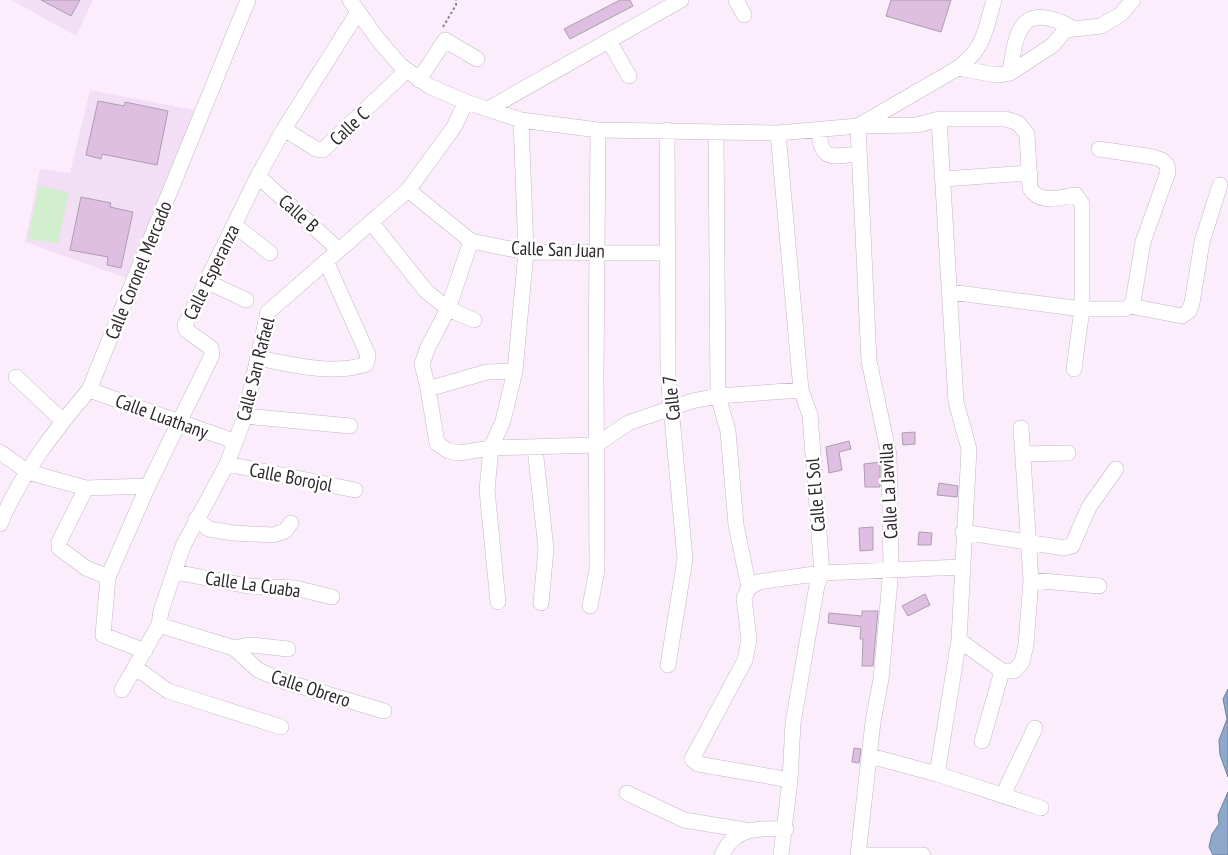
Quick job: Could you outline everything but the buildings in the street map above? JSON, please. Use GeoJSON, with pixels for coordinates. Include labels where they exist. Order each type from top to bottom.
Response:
{"type":"FeatureCollection","features":[{"type":"Feature","properties":{"kind":"street","name":"Calle Coronel Mercado"},"geometry":{"type":"LineString","coordinates":[[0,524],[5,498],[28,472],[63,420],[90,390],[248,0]]}},
{"type":"Feature","properties":{"kind":"street"},"geometry":{"type":"LineString","coordinates":[[488,109],[681,0]]}},
{"type":"Feature","properties":{"kind":"street"},"geometry":{"type":"LineString","coordinates":[[736,0],[744,15]]}},
{"type":"Feature","properties":{"kind":"street"},"geometry":{"type":"LineString","coordinates":[[858,126],[958,68],[973,57],[980,47],[994,0]]}},
{"type":"Feature","properties":{"kind":"street"},"geometry":{"type":"LineString","coordinates":[[958,68],[996,75],[1010,73],[1053,45],[1065,30],[1101,26],[1121,14],[1133,0]]}},
{"type":"Feature","properties":{"kind":"street"},"geometry":{"type":"LineString","coordinates":[[354,6],[376,37],[406,71],[419,80],[466,102],[521,120],[598,130],[778,133],[858,126],[917,125],[939,119],[1006,119],[1018,122],[1027,134],[1030,188],[1038,198],[1044,200],[1076,195],[1082,204],[1082,309],[1074,369]]}},
{"type":"Feature","properties":{"kind":"street","name":"Calle Esperanza"},"geometry":{"type":"LineString","coordinates":[[145,651],[104,634],[108,578],[148,486],[212,355],[211,348],[185,328],[258,176],[354,6]]}},
{"type":"Feature","properties":{"kind":"street"},"geometry":{"type":"LineString","coordinates":[[1010,73],[1018,33],[1029,19],[1042,16],[1056,18],[1073,28]]}},
{"type":"Feature","properties":{"kind":"street"},"geometry":{"type":"LineString","coordinates":[[419,80],[445,40],[477,59]]}},
{"type":"Feature","properties":{"kind":"street"},"geometry":{"type":"LineString","coordinates":[[609,41],[629,76]]}},
{"type":"Feature","properties":{"kind":"street","name":"Calle C"},"geometry":{"type":"LineString","coordinates":[[284,129],[316,149],[323,150],[406,71]]}},
{"type":"Feature","properties":{"kind":"street","name":"Calle San Rafael"},"geometry":{"type":"LineString","coordinates":[[122,690],[159,625],[161,611],[174,572],[196,519],[227,464],[234,441],[245,416],[268,312],[408,190],[454,127],[466,102]]}},
{"type":"Feature","properties":{"kind":"street"},"geometry":{"type":"LineString","coordinates":[[937,774],[959,640],[961,567],[969,449],[956,402],[939,119]]}},
{"type":"Feature","properties":{"kind":"street"},"geometry":{"type":"LineString","coordinates":[[498,602],[487,490],[491,448],[503,421],[515,371],[526,252],[521,120]]}},
{"type":"Feature","properties":{"kind":"street","name":"Calle La Javilla"},"geometry":{"type":"LineString","coordinates":[[858,126],[870,362],[889,455],[890,569],[881,679],[873,722],[858,855]]}},
{"type":"Feature","properties":{"kind":"street"},"geometry":{"type":"LineString","coordinates":[[590,606],[597,570],[598,130]]}},
{"type":"Feature","properties":{"kind":"street","name":"Calle 7"},"geometry":{"type":"LineString","coordinates":[[667,130],[668,374],[685,559],[668,665]]}},
{"type":"Feature","properties":{"kind":"street"},"geometry":{"type":"LineString","coordinates":[[819,130],[820,147],[823,152],[834,156],[859,154]]}},
{"type":"Feature","properties":{"kind":"street"},"geometry":{"type":"LineString","coordinates":[[716,132],[718,396],[728,431],[736,525],[749,588]]}},
{"type":"Feature","properties":{"kind":"street","name":"Calle El Sol"},"geometry":{"type":"LineString","coordinates":[[778,133],[801,390],[810,415],[822,573],[817,585],[793,723],[786,829],[781,855]]}},
{"type":"Feature","properties":{"kind":"street"},"geometry":{"type":"LineString","coordinates":[[950,292],[1082,309],[1125,309],[1130,306],[1133,302],[1143,242],[1168,172],[1168,165],[1162,160],[1153,157],[1100,149]]}},
{"type":"Feature","properties":{"kind":"street"},"geometry":{"type":"LineString","coordinates":[[943,179],[1030,174]]}},
{"type":"Feature","properties":{"kind":"street","name":"Calle B"},"geometry":{"type":"LineString","coordinates":[[258,176],[340,250]]}},
{"type":"Feature","properties":{"kind":"street"},"geometry":{"type":"LineString","coordinates":[[1130,306],[1182,316],[1189,311],[1202,242],[1220,185]]}},
{"type":"Feature","properties":{"kind":"street","name":"Calle San Juan"},"geometry":{"type":"LineString","coordinates":[[408,190],[471,241],[526,252],[666,252]]}},
{"type":"Feature","properties":{"kind":"street"},"geometry":{"type":"LineString","coordinates":[[371,222],[426,291],[448,309],[474,320]]}},
{"type":"Feature","properties":{"kind":"street"},"geometry":{"type":"LineString","coordinates":[[234,225],[270,253]]}},
{"type":"Feature","properties":{"kind":"street"},"geometry":{"type":"LineString","coordinates":[[471,241],[448,309],[428,347],[422,364],[437,443],[448,451],[459,453],[491,448],[596,445],[628,422],[672,408],[718,396],[801,390]]}},
{"type":"Feature","properties":{"kind":"street"},"geometry":{"type":"LineString","coordinates":[[257,358],[303,367],[356,368],[366,364],[368,355],[326,261]]}},
{"type":"Feature","properties":{"kind":"street"},"geometry":{"type":"LineString","coordinates":[[206,282],[246,300]]}},
{"type":"Feature","properties":{"kind":"street"},"geometry":{"type":"LineString","coordinates":[[428,389],[488,372],[515,371]]}},
{"type":"Feature","properties":{"kind":"street"},"geometry":{"type":"LineString","coordinates":[[16,377],[63,420]]}},
{"type":"Feature","properties":{"kind":"street","name":"Calle Luathany"},"geometry":{"type":"LineString","coordinates":[[90,390],[234,441]]}},
{"type":"Feature","properties":{"kind":"street"},"geometry":{"type":"LineString","coordinates":[[245,416],[350,426]]}},
{"type":"Feature","properties":{"kind":"street"},"geometry":{"type":"LineString","coordinates":[[959,640],[1002,671],[1014,671],[1022,662],[1026,645],[1031,580],[1021,428]]}},
{"type":"Feature","properties":{"kind":"street"},"geometry":{"type":"LineString","coordinates":[[535,448],[546,549],[541,603]]}},
{"type":"Feature","properties":{"kind":"street"},"geometry":{"type":"LineString","coordinates":[[0,452],[28,472],[86,488],[148,486]]}},
{"type":"Feature","properties":{"kind":"street"},"geometry":{"type":"LineString","coordinates":[[1023,454],[1068,453]]}},
{"type":"Feature","properties":{"kind":"street","name":"Calle Borojol"},"geometry":{"type":"LineString","coordinates":[[227,464],[355,490]]}},
{"type":"Feature","properties":{"kind":"street"},"geometry":{"type":"LineString","coordinates":[[963,532],[1064,548],[1072,546],[1089,507],[1116,470]]}},
{"type":"Feature","properties":{"kind":"street"},"geometry":{"type":"LineString","coordinates":[[86,488],[59,542],[59,548],[86,568],[108,578]]}},
{"type":"Feature","properties":{"kind":"street"},"geometry":{"type":"LineString","coordinates":[[196,519],[208,529],[233,533],[272,534],[286,531],[291,523]]}},
{"type":"Feature","properties":{"kind":"street"},"geometry":{"type":"LineString","coordinates":[[790,780],[698,764],[692,759],[748,650],[744,598],[749,588],[758,582],[822,573],[961,567]]}},
{"type":"Feature","properties":{"kind":"street","name":"Calle La Cuaba"},"geometry":{"type":"LineString","coordinates":[[174,572],[248,586],[295,588],[332,597]]}},
{"type":"Feature","properties":{"kind":"street"},"geometry":{"type":"LineString","coordinates":[[1031,580],[1099,586]]}},
{"type":"Feature","properties":{"kind":"street","name":"Calle Obrero"},"geometry":{"type":"LineString","coordinates":[[159,625],[234,648],[258,670],[266,674],[384,711]]}},
{"type":"Feature","properties":{"kind":"street"},"geometry":{"type":"LineString","coordinates":[[234,648],[251,645],[288,649]]}},
{"type":"Feature","properties":{"kind":"street"},"geometry":{"type":"LineString","coordinates":[[136,668],[168,691],[281,727]]}},
{"type":"Feature","properties":{"kind":"street"},"geometry":{"type":"LineString","coordinates":[[982,741],[1002,671]]}},
{"type":"Feature","properties":{"kind":"street"},"geometry":{"type":"LineString","coordinates":[[1003,795],[1035,728]]}},
{"type":"Feature","properties":{"kind":"street"},"geometry":{"type":"LineString","coordinates":[[870,756],[937,774],[1042,808]]}},
{"type":"Feature","properties":{"kind":"street"},"geometry":{"type":"LineString","coordinates":[[627,792],[684,820],[745,830],[761,828],[786,829]]}},
{"type":"Feature","properties":{"kind":"street"},"geometry":{"type":"LineString","coordinates":[[722,855],[732,840],[745,830]]}},
{"type":"Feature","properties":{"kind":"street"},"geometry":{"type":"LineString","coordinates":[[858,855],[923,855]]}},
{"type":"Feature","properties":{"kind":"shaded area"},"geometry":{"type":"Polygon","coordinates":[[[11,0],[93,0],[76,36],[11,0]]]}},
{"type":"Feature","properties":{"kind":"shaded area"},"geometry":{"type":"Polygon","coordinates":[[[90,90],[195,110],[126,278],[25,242],[40,169],[70,173],[90,90]]]}},
{"type":"Feature","properties":{"kind":"green space"},"geometry":{"type":"Polygon","coordinates":[[[39,186],[69,192],[58,244],[28,238],[39,186]]]}},
{"type":"Feature","properties":{"kind":"water"},"geometry":{"type":"Polygon","coordinates":[[[1228,689],[1228,777],[1220,755],[1219,740],[1227,719],[1223,699],[1228,689]]]}},
{"type":"Feature","properties":{"kind":"water"},"geometry":{"type":"Polygon","coordinates":[[[1228,792],[1228,855],[1213,855],[1209,847],[1212,834],[1219,824],[1218,815],[1228,792]]]}}]}
